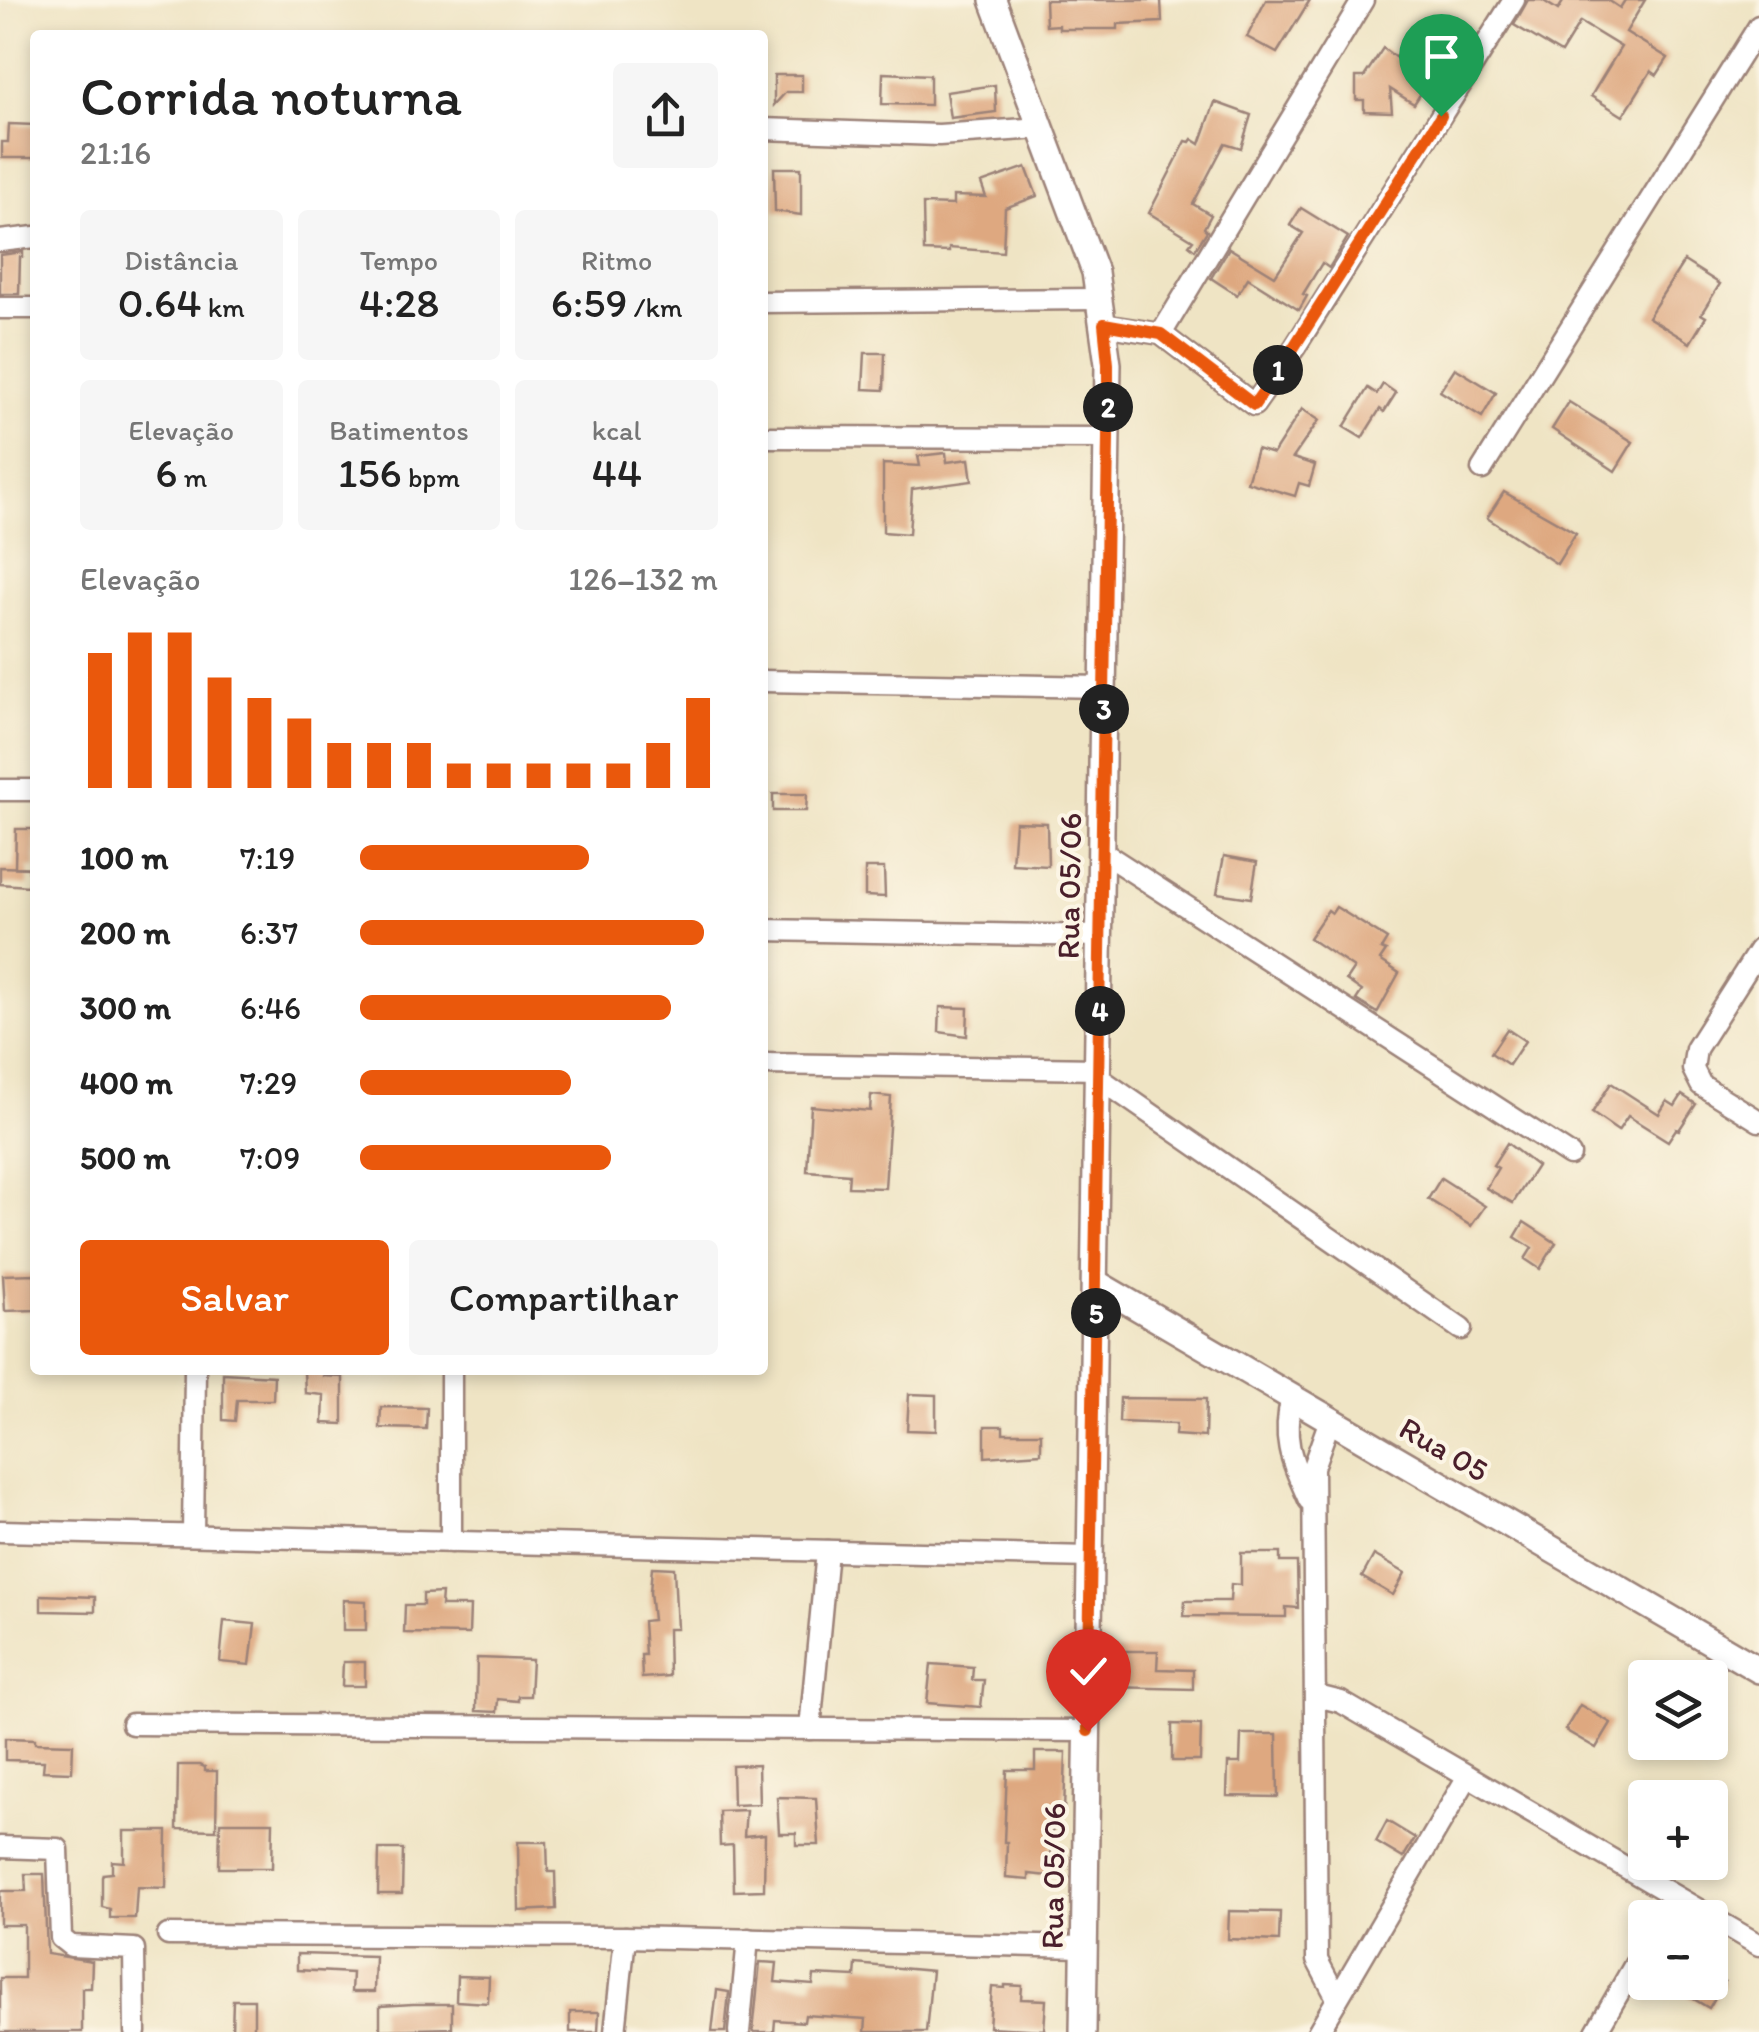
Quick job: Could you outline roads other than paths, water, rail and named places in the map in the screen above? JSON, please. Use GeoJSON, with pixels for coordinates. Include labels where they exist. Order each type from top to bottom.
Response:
{"type":"FeatureCollection","features":[{"type":"Feature","properties":{"kind":"street","name":"Rua 05/06"},"geometry":{"type":"LineString","coordinates":[[993,0],[1095,272],[1108,364],[1083,2032]]}},
{"type":"Feature","properties":{"kind":"street"},"geometry":{"type":"LineString","coordinates":[[1161,334],[1363,0]]}},
{"type":"Feature","properties":{"kind":"street"},"geometry":{"type":"LineString","coordinates":[[1104,324],[1161,334],[1254,405],[1514,0]]}},
{"type":"Feature","properties":{"kind":"street"},"geometry":{"type":"LineString","coordinates":[[1482,469],[1759,26]]}},
{"type":"Feature","properties":{"kind":"street"},"geometry":{"type":"LineString","coordinates":[[768,129],[938,135],[1040,128]]}},
{"type":"Feature","properties":{"kind":"street"},"geometry":{"type":"LineString","coordinates":[[0,241],[30,238]]}},
{"type":"Feature","properties":{"kind":"street"},"geometry":{"type":"LineString","coordinates":[[768,302],[1099,298]]}},
{"type":"Feature","properties":{"kind":"street"},"geometry":{"type":"LineString","coordinates":[[0,308],[30,308]]}},
{"type":"Feature","properties":{"kind":"street"},"geometry":{"type":"LineString","coordinates":[[768,437],[1108,438]]}},
{"type":"Feature","properties":{"kind":"street"},"geometry":{"type":"LineString","coordinates":[[768,680],[1104,687]]}},
{"type":"Feature","properties":{"kind":"street"},"geometry":{"type":"LineString","coordinates":[[0,790],[30,790]]}},
{"type":"Feature","properties":{"kind":"street"},"geometry":{"type":"LineString","coordinates":[[1102,852],[1570,1155]]}},
{"type":"Feature","properties":{"kind":"street"},"geometry":{"type":"LineString","coordinates":[[768,930],[1101,936]]}},
{"type":"Feature","properties":{"kind":"street"},"geometry":{"type":"LineString","coordinates":[[1759,950],[1696,1049],[1693,1068],[1701,1085],[1759,1121]]}},
{"type":"Feature","properties":{"kind":"street"},"geometry":{"type":"LineString","coordinates":[[768,1064],[1099,1073],[1462,1328]]}},
{"type":"Feature","properties":{"kind":"street","name":"Rua 05"},"geometry":{"type":"LineString","coordinates":[[1096,1283],[1759,1670]]}},
{"type":"Feature","properties":{"kind":"street"},"geometry":{"type":"LineString","coordinates":[[193,1536],[195,1375]]}},
{"type":"Feature","properties":{"kind":"street"},"geometry":{"type":"LineString","coordinates":[[451,1375],[451,1542]]}},
{"type":"Feature","properties":{"kind":"street"},"geometry":{"type":"LineString","coordinates":[[1292,1397],[1286,1419],[1288,1454],[1314,1509]]}},
{"type":"Feature","properties":{"kind":"street"},"geometry":{"type":"LineString","coordinates":[[1330,1420],[1312,1467],[1317,1960],[1337,1998]]}},
{"type":"Feature","properties":{"kind":"street"},"geometry":{"type":"LineString","coordinates":[[0,1531],[1092,1557]]}},
{"type":"Feature","properties":{"kind":"street"},"geometry":{"type":"LineString","coordinates":[[810,1729],[827,1551]]}},
{"type":"Feature","properties":{"kind":"street"},"geometry":{"type":"LineString","coordinates":[[1317,1696],[1341,1702],[1759,1945]]}},
{"type":"Feature","properties":{"kind":"street"},"geometry":{"type":"LineString","coordinates":[[132,1724],[1088,1731]]}},
{"type":"Feature","properties":{"kind":"street"},"geometry":{"type":"LineString","coordinates":[[1318,2032],[1468,1776]]}},
{"type":"Feature","properties":{"kind":"street"},"geometry":{"type":"LineString","coordinates":[[0,1848],[58,1848],[62,1938],[72,1946],[134,1950],[135,2032]]}},
{"type":"Feature","properties":{"kind":"street"},"geometry":{"type":"LineString","coordinates":[[1672,1900],[1674,1896]]}},
{"type":"Feature","properties":{"kind":"street"},"geometry":{"type":"LineString","coordinates":[[168,1935],[625,1936],[1084,1947]]}},
{"type":"Feature","properties":{"kind":"street"},"geometry":{"type":"LineString","coordinates":[[615,2032],[625,1936]]}},
{"type":"Feature","properties":{"kind":"street"},"geometry":{"type":"LineString","coordinates":[[739,2032],[748,1939]]}},
{"type":"Feature","properties":{"kind":"street"},"geometry":{"type":"LineString","coordinates":[[1596,2032],[1628,1976]]}}]}
